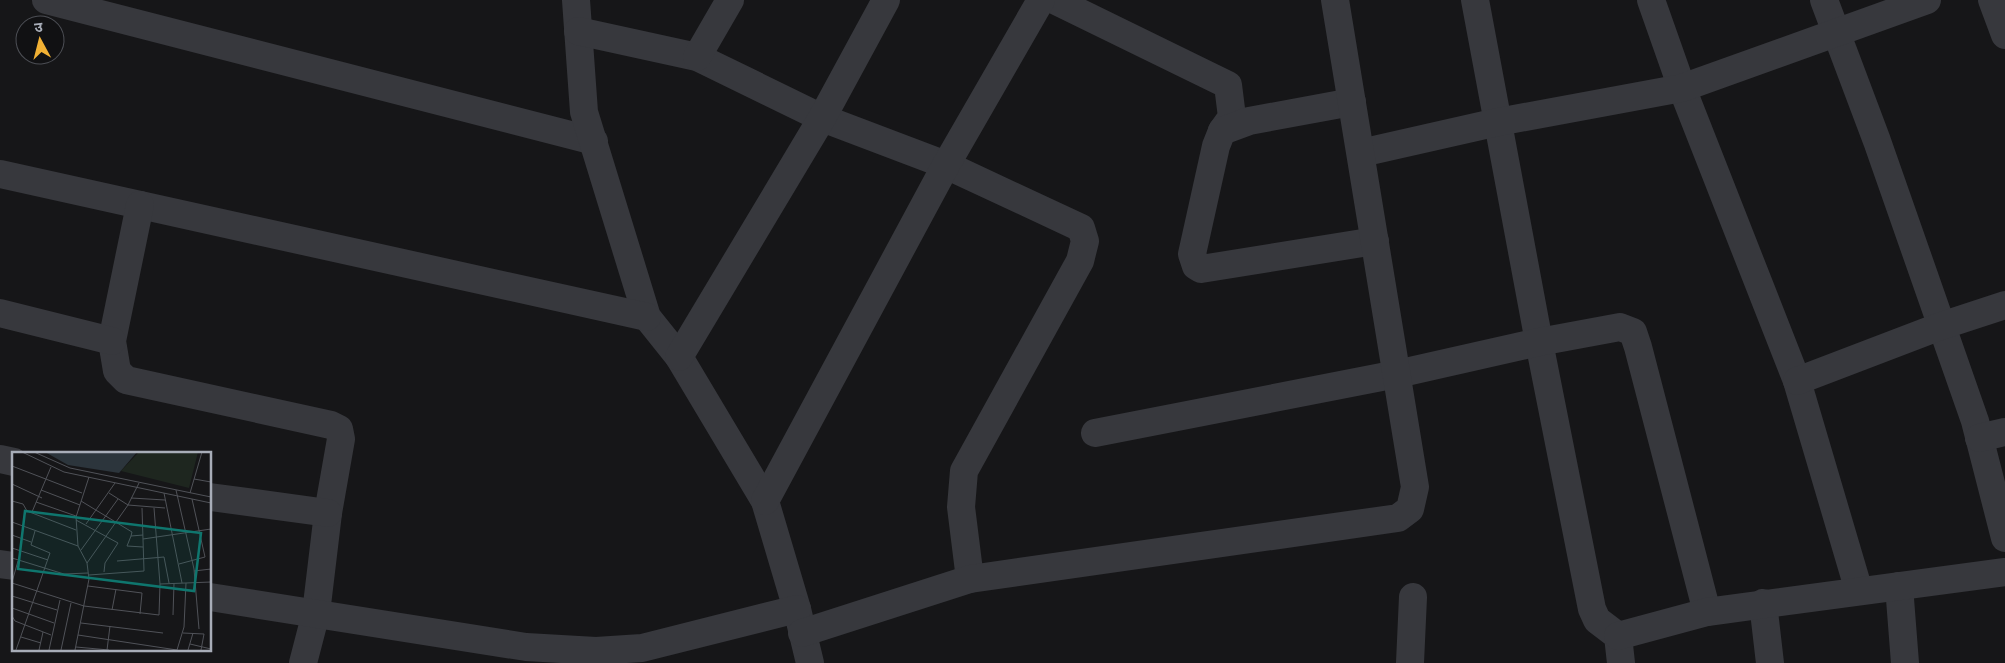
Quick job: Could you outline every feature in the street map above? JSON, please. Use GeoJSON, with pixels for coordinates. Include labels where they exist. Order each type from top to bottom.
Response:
{"type":"FeatureCollection","features":[{"type":"Feature","properties":{"kind":"street"},"geometry":{"type":"LineString","coordinates":[[46,0],[77,4],[594,141]]}},
{"type":"Feature","properties":{"kind":"street"},"geometry":{"type":"LineString","coordinates":[[576,0],[584,112],[647,317],[679,356],[766,501],[810,663]]}},
{"type":"Feature","properties":{"kind":"street"},"geometry":{"type":"LineString","coordinates":[[696,58],[730,0]]}},
{"type":"Feature","properties":{"kind":"street"},"geometry":{"type":"LineString","coordinates":[[679,356],[822,118],[886,0]]}},
{"type":"Feature","properties":{"kind":"street"},"geometry":{"type":"LineString","coordinates":[[766,501],[946,164],[1041,0]]}},
{"type":"Feature","properties":{"kind":"street"},"geometry":{"type":"LineString","coordinates":[[1054,0],[1228,85],[1232,117],[1222,130],[1216,146],[1192,254],[1196,266],[1201,269],[1375,242]]}},
{"type":"Feature","properties":{"kind":"street"},"geometry":{"type":"LineString","coordinates":[[211,597],[526,647],[596,651],[642,648],[799,621],[970,579],[1398,518],[1410,508],[1415,487],[1335,0]]}},
{"type":"Feature","properties":{"kind":"street"},"geometry":{"type":"LineString","coordinates":[[1475,0],[1539,342],[1592,609],[1597,620],[1618,636],[1621,663]]}},
{"type":"Feature","properties":{"kind":"street"},"geometry":{"type":"LineString","coordinates":[[1651,0],[1682,88],[1797,381],[1859,591]]}},
{"type":"Feature","properties":{"kind":"street"},"geometry":{"type":"LineString","coordinates":[[1824,0],[1877,141],[1941,326],[1992,435],[2005,538]]}},
{"type":"Feature","properties":{"kind":"street"},"geometry":{"type":"LineString","coordinates":[[1361,153],[1498,122],[1682,88],[1927,0]]}},
{"type":"Feature","properties":{"kind":"street"},"geometry":{"type":"LineString","coordinates":[[1992,0],[2005,35]]}},
{"type":"Feature","properties":{"kind":"street"},"geometry":{"type":"LineString","coordinates":[[578,31],[696,58],[822,118],[946,164],[1080,228],[1085,241],[1080,261],[964,471],[961,507],[970,579]]}},
{"type":"Feature","properties":{"kind":"street"},"geometry":{"type":"LineString","coordinates":[[1222,130],[1249,121],[1352,102]]}},
{"type":"Feature","properties":{"kind":"street"},"geometry":{"type":"LineString","coordinates":[[0,174],[647,317]]}},
{"type":"Feature","properties":{"kind":"street"},"geometry":{"type":"LineString","coordinates":[[140,205],[112,341],[117,371],[126,380],[331,425],[338,429],[341,439],[328,513],[316,613],[303,663]]}},
{"type":"Feature","properties":{"kind":"street"},"geometry":{"type":"LineString","coordinates":[[1797,381],[1941,326],[2005,305]]}},
{"type":"Feature","properties":{"kind":"street"},"geometry":{"type":"LineString","coordinates":[[0,313],[112,341]]}},
{"type":"Feature","properties":{"kind":"street"},"geometry":{"type":"LineString","coordinates":[[1095,433],[1396,374],[1539,342],[1620,327],[1632,332],[1638,347],[1707,612]]}},
{"type":"Feature","properties":{"kind":"street"},"geometry":{"type":"LineString","coordinates":[[211,497],[328,513]]}},
{"type":"Feature","properties":{"kind":"street"},"geometry":{"type":"LineString","coordinates":[[1618,636],[1707,612],[2005,572]]}},
{"type":"Feature","properties":{"kind":"street"},"geometry":{"type":"LineString","coordinates":[[1898,586],[1906,663]]}},
{"type":"Feature","properties":{"kind":"street"},"geometry":{"type":"LineString","coordinates":[[1410,663],[1413,597]]}},
{"type":"Feature","properties":{"kind":"street"},"geometry":{"type":"LineString","coordinates":[[1763,603],[1770,663]]}}]}
